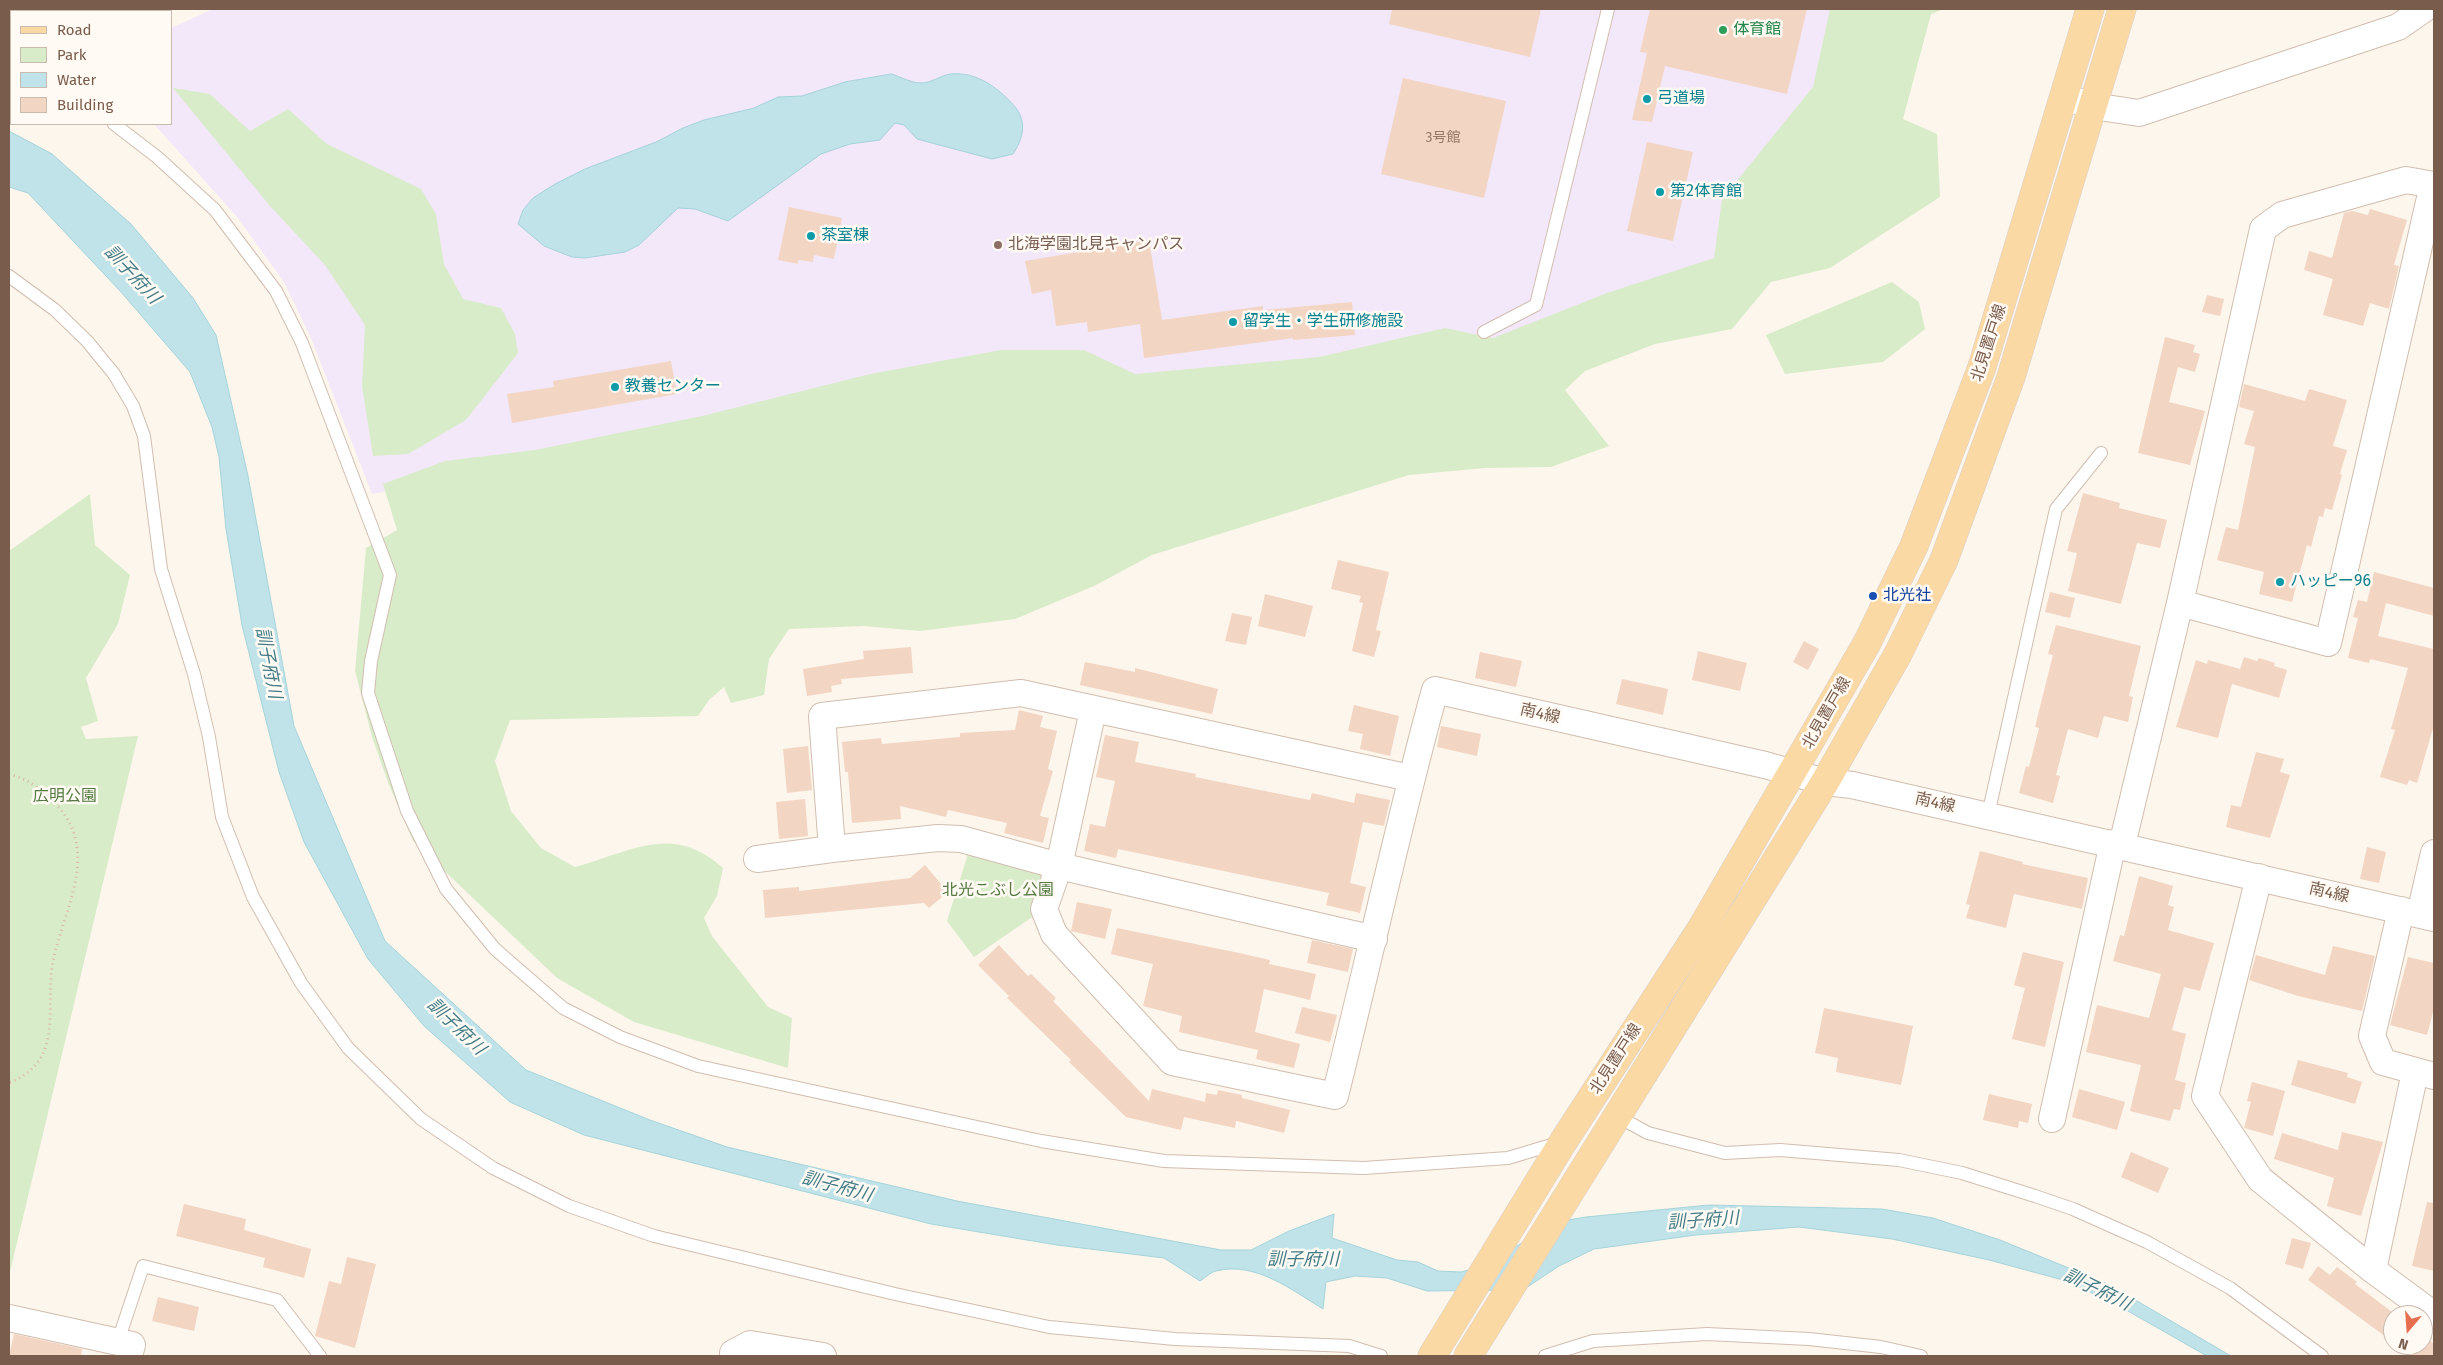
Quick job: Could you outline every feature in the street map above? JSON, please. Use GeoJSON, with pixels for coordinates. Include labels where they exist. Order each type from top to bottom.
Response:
{"type":"FeatureCollection","features":[{"type":"Feature","properties":{"kind":"main road","name":"北見置戸線"},"geometry":{"type":"LineString","coordinates":[[1433,1354],[1558,1150],[1701,929],[1868,643],[1918,538],[1982,367],[2090,9]]}},
{"type":"Feature","properties":{"kind":"main road","name":"北見置戸線"},"geometry":{"type":"LineString","coordinates":[[1471,1352],[1825,782],[1898,654],[1944,560],[2011,377],[2122,9]]}},
{"type":"Feature","properties":{"kind":"street"},"geometry":{"type":"LineString","coordinates":[[2064,96],[2093,106],[2139,113],[2398,27],[2424,9]]}},
{"type":"Feature","properties":{"kind":"street"},"geometry":{"type":"LineString","coordinates":[[2052,1119],[2117,844],[2180,603],[2263,229],[2282,215],[2406,180],[2434,185],[2328,643],[2180,603]]}},
{"type":"Feature","properties":{"kind":"street","name":"南4線"},"geometry":{"type":"LineString","coordinates":[[1410,778],[1435,690],[1825,782],[1852,785],[1988,815],[2419,914]]}},
{"type":"Feature","properties":{"kind":"street"},"geometry":{"type":"LineString","coordinates":[[832,849],[822,716],[1021,693],[1410,778],[1374,939],[1335,1096],[1172,1062],[1054,934],[1044,909],[1059,866],[1094,710]]}},
{"type":"Feature","properties":{"kind":"street"},"geometry":{"type":"LineString","coordinates":[[757,859],[938,838],[961,838],[1059,866],[1374,939]]}},
{"type":"Feature","properties":{"kind":"street"},"geometry":{"type":"LineString","coordinates":[[2373,1270],[2425,1074],[2383,1062],[2372,1036],[2419,914],[2434,853]]}},
{"type":"Feature","properties":{"kind":"street"},"geometry":{"type":"LineString","coordinates":[[2259,877],[2205,1096],[2260,1179],[2373,1270],[2434,1315]]}},
{"type":"Feature","properties":{"kind":"street"},"geometry":{"type":"LineString","coordinates":[[9,1318],[124,1349]]}},
{"type":"Feature","properties":{"kind":"street"},"geometry":{"type":"LineString","coordinates":[[733,1353],[750,1344],[823,1356]]}},
{"type":"Feature","properties":{"kind":"lane"},"geometry":{"type":"LineString","coordinates":[[1484,332],[1536,305],[1608,9]]}},
{"type":"Feature","properties":{"kind":"lane"},"geometry":{"type":"LineString","coordinates":[[115,125],[156,156],[215,210],[276,291],[285,308],[302,343],[390,575],[371,661],[368,692],[408,811],[446,889],[496,949],[563,1008],[620,1037],[698,1066],[1041,1141],[1164,1161],[1364,1168],[1508,1158],[1558,1150]]}},
{"type":"Feature","properties":{"kind":"lane"},"geometry":{"type":"LineString","coordinates":[[9,276],[55,310],[87,341],[114,374],[133,406],[144,436],[161,569],[194,674],[205,719],[222,817],[253,897],[301,983],[348,1048],[421,1119],[493,1168],[560,1202],[654,1236],[895,1294],[1049,1327],[1174,1339],[1349,1346],[1381,1356]]}},
{"type":"Feature","properties":{"kind":"lane"},"geometry":{"type":"LineString","coordinates":[[1988,815],[2056,509],[2101,453]]}},
{"type":"Feature","properties":{"kind":"lane"},"geometry":{"type":"LineString","coordinates":[[1617,1116],[1648,1133],[1724,1154],[1780,1150],[1900,1160],[1962,1173],[2035,1196],[2073,1209],[2146,1242],[2230,1288],[2322,1356]]}},
{"type":"Feature","properties":{"kind":"lane"},"geometry":{"type":"LineString","coordinates":[[124,1349],[143,1266],[277,1300],[320,1356]]}},
{"type":"Feature","properties":{"kind":"lane"},"geometry":{"type":"LineString","coordinates":[[1545,1356],[1593,1341],[1706,1334],[1809,1339],[1881,1348],[1921,1356]]}},
{"type":"Feature","properties":{"kind":"path"},"geometry":{"type":"LineString","coordinates":[[9,774],[19,777],[43,791],[63,812],[77,840],[78,873],[53,964],[49,1035],[45,1052],[35,1068],[22,1078],[9,1083]]}},
{"type":"Feature","properties":{"kind":"shaded area","name":"北海学園北見キャンパス"},"geometry":{"type":"Polygon","coordinates":[[[213,9],[1902,9],[1724,273],[1492,347],[534,460],[372,494],[311,338],[284,282],[237,217],[155,125],[172,125],[172,28],[213,9]]]}},
{"type":"Feature","properties":{"kind":"green space"},"geometry":{"type":"Polygon","coordinates":[[[1830,9],[1944,9],[1931,14],[1903,119],[1937,134],[1940,197],[1830,268],[1771,282],[1732,329],[1655,344],[1585,371],[1565,390],[1609,446],[1551,467],[1485,468],[1409,475],[1152,555],[1094,586],[1015,619],[920,631],[863,626],[789,629],[769,659],[764,695],[731,703],[724,687],[709,700],[698,716],[510,720],[495,761],[511,811],[541,848],[575,867],[633,849],[669,844],[686,846],[704,854],[723,868],[717,896],[704,918],[712,936],[768,1007],[792,1018],[788,1068],[634,1022],[557,978],[413,841],[389,785],[372,737],[355,671],[366,548],[397,530],[383,484],[445,461],[535,450],[702,416],[870,374],[1001,350],[1084,350],[1135,374],[1319,357],[1445,328],[1493,338],[1607,293],[1714,258],[1722,199],[1813,87],[1830,9]]]}},
{"type":"Feature","properties":{"kind":"green space"},"geometry":{"type":"Polygon","coordinates":[[[173,88],[210,94],[250,131],[288,109],[327,144],[421,189],[436,214],[444,264],[463,299],[501,308],[515,334],[518,353],[466,420],[408,454],[373,456],[362,386],[365,325],[325,265],[270,206],[173,88]]]}},
{"type":"Feature","properties":{"kind":"green space"},"geometry":{"type":"Polygon","coordinates":[[[1892,282],[1919,302],[1925,329],[1883,362],[1785,374],[1766,335],[1892,282]]]}},
{"type":"Feature","properties":{"kind":"green space","name":"広明公園"},"geometry":{"type":"Polygon","coordinates":[[[90,494],[95,545],[130,575],[118,624],[86,678],[98,721],[81,727],[86,739],[138,736],[9,1276],[9,551],[90,494]]]}},
{"type":"Feature","properties":{"kind":"green space","name":"北光こぶし公園"},"geometry":{"type":"Polygon","coordinates":[[[961,839],[1059,866],[1044,909],[974,957],[947,921],[967,857],[961,839]]]}},
{"type":"Feature","properties":{"kind":"water"},"geometry":{"type":"Polygon","coordinates":[[[892,74],[917,83],[928,82],[950,74],[969,75],[979,78],[995,88],[1010,101],[1022,119],[1021,137],[1013,154],[992,159],[917,139],[904,125],[895,123],[880,140],[850,144],[821,154],[728,221],[695,209],[678,208],[639,245],[625,252],[585,258],[572,257],[544,246],[518,224],[523,210],[533,198],[555,184],[585,169],[656,142],[683,128],[704,120],[754,108],[778,97],[802,96],[845,82],[892,74]]]}},
{"type":"Feature","properties":{"kind":"water","name":"訓子府川"},"geometry":{"type":"Polygon","coordinates":[[[9,131],[52,154],[131,224],[193,298],[216,335],[248,476],[294,726],[385,941],[526,1070],[650,1120],[727,1147],[957,1201],[1221,1250],[1251,1250],[1289,1231],[1334,1214],[1332,1238],[1397,1260],[1418,1262],[1438,1271],[1461,1272],[1486,1265],[1556,1222],[1586,1217],[1709,1205],[1882,1209],[1933,1218],[2000,1240],[2108,1284],[2231,1356],[2207,1356],[2112,1302],[2063,1280],[1989,1260],[1892,1239],[1799,1227],[1696,1235],[1594,1249],[1559,1266],[1523,1290],[1427,1291],[1387,1278],[1355,1276],[1326,1282],[1323,1309],[1272,1279],[1245,1270],[1216,1271],[1200,1281],[1164,1258],[1057,1245],[931,1224],[584,1135],[510,1102],[424,1026],[368,959],[304,842],[279,772],[242,625],[226,529],[219,457],[212,427],[190,372],[121,292],[28,193],[9,187],[9,131]]]}},
{"type":"Feature","properties":{"kind":"building"},"geometry":{"type":"Polygon","coordinates":[[[1392,9],[1541,9],[1530,57],[1389,24],[1392,9]]]}},
{"type":"Feature","properties":{"kind":"building","name":"体育館"},"geometry":{"type":"Polygon","coordinates":[[[1650,9],[1807,9],[1787,94],[1665,66],[1652,122],[1632,120],[1647,53],[1640,52],[1650,9]]]}},
{"type":"Feature","properties":{"kind":"building"},"geometry":{"type":"Polygon","coordinates":[[[1403,78],[1506,101],[1484,198],[1381,174],[1403,78]]]}},
{"type":"Feature","properties":{"kind":"building","name":"第2体育館"},"geometry":{"type":"Polygon","coordinates":[[[1647,142],[1693,152],[1673,241],[1627,231],[1647,142]]]}},
{"type":"Feature","properties":{"kind":"building","name":"茶室棟"},"geometry":{"type":"Polygon","coordinates":[[[789,207],[842,218],[834,259],[814,255],[813,262],[798,260],[798,264],[778,260],[789,207]]]}},
{"type":"Feature","properties":{"kind":"building"},"geometry":{"type":"Polygon","coordinates":[[[2370,209],[2407,220],[2394,265],[2399,266],[2389,309],[2370,303],[2363,326],[2323,315],[2333,279],[2304,270],[2309,251],[2332,258],[2344,213],[2352,211],[2368,215],[2370,209]]]}},
{"type":"Feature","properties":{"kind":"building"},"geometry":{"type":"Polygon","coordinates":[[[1149,240],[1162,320],[1263,306],[1263,310],[1352,302],[1355,335],[1293,340],[1293,338],[1144,358],[1140,324],[1088,332],[1087,322],[1056,326],[1051,290],[1032,294],[1025,261],[1149,240]]]}},
{"type":"Feature","properties":{"kind":"building"},"geometry":{"type":"Polygon","coordinates":[[[2207,295],[2224,299],[2220,316],[2202,312],[2207,295]]]}},
{"type":"Feature","properties":{"kind":"building"},"geometry":{"type":"Polygon","coordinates":[[[2165,337],[2195,345],[2193,352],[2200,354],[2195,372],[2178,367],[2169,402],[2205,411],[2190,465],[2138,453],[2165,337]]]}},
{"type":"Feature","properties":{"kind":"building","name":"教養センター"},"geometry":{"type":"Polygon","coordinates":[[[671,361],[677,394],[512,423],[507,394],[554,387],[553,381],[671,361]]]}},
{"type":"Feature","properties":{"kind":"building"},"geometry":{"type":"Polygon","coordinates":[[[2244,384],[2305,401],[2309,389],[2347,400],[2333,446],[2347,450],[2340,474],[2342,475],[2332,510],[2325,508],[2323,517],[2319,516],[2311,547],[2307,545],[2292,602],[2259,594],[2264,572],[2217,560],[2226,527],[2238,530],[2255,447],[2244,444],[2254,411],[2239,407],[2244,384]]]}},
{"type":"Feature","properties":{"kind":"building"},"geometry":{"type":"Polygon","coordinates":[[[2083,493],[2120,503],[2119,508],[2167,520],[2160,548],[2137,543],[2121,604],[2068,591],[2077,553],[2067,551],[2083,493]]]}},
{"type":"Feature","properties":{"kind":"building"},"geometry":{"type":"Polygon","coordinates":[[[1338,560],[1389,572],[1376,630],[1381,631],[1374,657],[1352,651],[1363,603],[1359,602],[1361,596],[1331,589],[1338,560]]]}},
{"type":"Feature","properties":{"kind":"building"},"geometry":{"type":"Polygon","coordinates":[[[2374,572],[2434,588],[2434,616],[2386,603],[2378,636],[2434,649],[2434,725],[2417,783],[2409,780],[2407,785],[2380,777],[2395,730],[2391,729],[2408,668],[2370,659],[2369,663],[2348,658],[2358,618],[2353,617],[2358,600],[2367,602],[2374,572]]]}},
{"type":"Feature","properties":{"kind":"building"},"geometry":{"type":"Polygon","coordinates":[[[2050,592],[2075,598],[2070,618],[2045,612],[2050,592]]]}},
{"type":"Feature","properties":{"kind":"building"},"geometry":{"type":"Polygon","coordinates":[[[1265,594],[1313,606],[1305,637],[1258,626],[1265,594]]]}},
{"type":"Feature","properties":{"kind":"building"},"geometry":{"type":"Polygon","coordinates":[[[1232,613],[1252,617],[1246,645],[1225,641],[1232,613]]]}},
{"type":"Feature","properties":{"kind":"building"},"geometry":{"type":"Polygon","coordinates":[[[2056,625],[2141,646],[2129,696],[2133,697],[2128,722],[2104,716],[2098,738],[2068,729],[2056,775],[2060,776],[2053,803],[2019,793],[2026,766],[2029,767],[2039,728],[2035,727],[2053,655],[2048,654],[2056,625]]]}},
{"type":"Feature","properties":{"kind":"building"},"geometry":{"type":"Polygon","coordinates":[[[1804,641],[1819,649],[1808,670],[1793,662],[1804,641]]]}},
{"type":"Feature","properties":{"kind":"building"},"geometry":{"type":"Polygon","coordinates":[[[911,647],[913,673],[841,679],[842,684],[831,686],[832,692],[807,696],[803,669],[864,659],[863,651],[911,647]]]}},
{"type":"Feature","properties":{"kind":"building"},"geometry":{"type":"Polygon","coordinates":[[[1698,651],[1747,663],[1740,691],[1692,680],[1698,651]]]}},
{"type":"Feature","properties":{"kind":"building"},"geometry":{"type":"Polygon","coordinates":[[[1480,652],[1522,661],[1516,687],[1475,678],[1480,652]]]}},
{"type":"Feature","properties":{"kind":"building"},"geometry":{"type":"Polygon","coordinates":[[[2244,657],[2257,661],[2259,658],[2275,663],[2274,666],[2287,670],[2279,698],[2232,684],[2218,738],[2176,727],[2196,660],[2207,664],[2208,660],[2240,669],[2244,657]]]}},
{"type":"Feature","properties":{"kind":"building"},"geometry":{"type":"Polygon","coordinates":[[[1085,662],[1135,672],[1135,668],[1218,689],[1212,714],[1080,685],[1085,662]]]}},
{"type":"Feature","properties":{"kind":"building"},"geometry":{"type":"Polygon","coordinates":[[[1622,679],[1668,689],[1663,715],[1616,704],[1622,679]]]}},
{"type":"Feature","properties":{"kind":"building"},"geometry":{"type":"Polygon","coordinates":[[[1354,705],[1399,716],[1390,756],[1360,749],[1363,734],[1348,731],[1354,705]]]}},
{"type":"Feature","properties":{"kind":"building"},"geometry":{"type":"Polygon","coordinates":[[[1019,710],[1043,716],[1040,727],[1057,731],[1048,769],[1053,771],[1040,816],[1049,818],[1043,843],[1004,833],[1007,823],[948,810],[946,817],[900,806],[901,819],[852,823],[848,772],[845,772],[842,742],[881,738],[882,744],[960,737],[960,733],[1015,730],[1019,710]]]}},
{"type":"Feature","properties":{"kind":"building"},"geometry":{"type":"Polygon","coordinates":[[[1441,726],[1481,734],[1477,756],[1437,747],[1441,726]]]}},
{"type":"Feature","properties":{"kind":"building"},"geometry":{"type":"Polygon","coordinates":[[[1105,735],[1139,742],[1135,762],[1196,774],[1195,777],[1310,800],[1312,793],[1354,803],[1356,793],[1390,800],[1384,826],[1363,822],[1350,883],[1366,887],[1360,913],[1326,905],[1329,893],[1118,849],[1116,858],[1084,851],[1090,824],[1105,827],[1115,781],[1096,777],[1105,735]]]}},
{"type":"Feature","properties":{"kind":"building"},"geometry":{"type":"Polygon","coordinates":[[[808,746],[812,790],[787,793],[783,749],[808,746]]]}},
{"type":"Feature","properties":{"kind":"building"},"geometry":{"type":"Polygon","coordinates":[[[2256,752],[2284,759],[2280,772],[2290,775],[2270,838],[2226,827],[2231,805],[2241,807],[2256,752]]]}},
{"type":"Feature","properties":{"kind":"building"},"geometry":{"type":"Polygon","coordinates":[[[805,799],[808,836],[779,839],[776,802],[805,799]]]}},
{"type":"Feature","properties":{"kind":"building"},"geometry":{"type":"Polygon","coordinates":[[[2367,847],[2386,852],[2379,883],[2360,879],[2367,847]]]}},
{"type":"Feature","properties":{"kind":"building"},"geometry":{"type":"Polygon","coordinates":[[[1980,851],[2023,862],[2022,864],[2088,878],[2082,909],[2014,894],[2006,928],[1966,918],[1970,905],[1966,904],[1980,851]]]}},
{"type":"Feature","properties":{"kind":"building"},"geometry":{"type":"Polygon","coordinates":[[[925,865],[948,892],[929,908],[924,903],[765,918],[763,890],[799,887],[799,891],[910,878],[925,865]]]}},
{"type":"Feature","properties":{"kind":"building"},"geometry":{"type":"Polygon","coordinates":[[[2139,876],[2173,886],[2168,905],[2174,907],[2168,930],[2214,943],[2200,991],[2184,987],[2172,1030],[2186,1034],[2175,1080],[2186,1083],[2180,1110],[2174,1109],[2170,1121],[2130,1111],[2141,1065],[2086,1052],[2097,1005],[2149,1018],[2161,974],[2113,961],[2120,935],[2124,936],[2139,876]]]}},
{"type":"Feature","properties":{"kind":"building"},"geometry":{"type":"Polygon","coordinates":[[[1077,902],[1112,909],[1105,939],[1071,931],[1077,902]]]}},
{"type":"Feature","properties":{"kind":"building"},"geometry":{"type":"Polygon","coordinates":[[[1117,928],[1270,960],[1269,964],[1316,974],[1310,1000],[1264,989],[1255,1032],[1300,1044],[1294,1068],[1256,1059],[1258,1050],[1179,1032],[1182,1016],[1143,1006],[1153,964],[1111,954],[1117,928]]]}},
{"type":"Feature","properties":{"kind":"building"},"geometry":{"type":"Polygon","coordinates":[[[1312,940],[1353,949],[1348,972],[1307,963],[1312,940]]]}},
{"type":"Feature","properties":{"kind":"building"},"geometry":{"type":"Polygon","coordinates":[[[999,945],[1028,976],[1031,974],[1056,998],[1053,1001],[1149,1101],[1152,1089],[1205,1102],[1206,1093],[1217,1095],[1218,1090],[1242,1095],[1242,1098],[1290,1110],[1284,1133],[1236,1121],[1235,1128],[1184,1117],[1181,1130],[1126,1117],[1069,1062],[1071,1060],[1007,998],[1009,996],[978,965],[999,945]]]}},
{"type":"Feature","properties":{"kind":"building"},"geometry":{"type":"Polygon","coordinates":[[[2333,946],[2375,956],[2362,1011],[2298,996],[2249,980],[2256,955],[2325,975],[2333,946]]]}},
{"type":"Feature","properties":{"kind":"building"},"geometry":{"type":"Polygon","coordinates":[[[2023,952],[2064,962],[2045,1047],[2012,1039],[2025,988],[2014,985],[2023,952]]]}},
{"type":"Feature","properties":{"kind":"building"},"geometry":{"type":"Polygon","coordinates":[[[2408,957],[2434,963],[2434,1008],[2427,1035],[2390,1025],[2408,957]]]}},
{"type":"Feature","properties":{"kind":"building"},"geometry":{"type":"Polygon","coordinates":[[[1302,1007],[1337,1015],[1330,1042],[1295,1033],[1302,1007]]]}},
{"type":"Feature","properties":{"kind":"building"},"geometry":{"type":"Polygon","coordinates":[[[1824,1008],[1913,1026],[1901,1085],[1836,1072],[1838,1058],[1815,1053],[1824,1008]]]}},
{"type":"Feature","properties":{"kind":"building"},"geometry":{"type":"Polygon","coordinates":[[[2298,1060],[2348,1073],[2347,1077],[2362,1082],[2355,1104],[2291,1085],[2298,1060]]]}},
{"type":"Feature","properties":{"kind":"building"},"geometry":{"type":"Polygon","coordinates":[[[2252,1082],[2285,1091],[2273,1136],[2244,1128],[2251,1102],[2247,1101],[2252,1082]]]}},
{"type":"Feature","properties":{"kind":"building"},"geometry":{"type":"Polygon","coordinates":[[[2079,1089],[2125,1102],[2117,1130],[2072,1117],[2079,1089]]]}},
{"type":"Feature","properties":{"kind":"building"},"geometry":{"type":"Polygon","coordinates":[[[1989,1094],[2032,1104],[2028,1123],[2019,1121],[2018,1128],[1983,1120],[1989,1094]]]}},
{"type":"Feature","properties":{"kind":"building"},"geometry":{"type":"Polygon","coordinates":[[[2342,1132],[2383,1142],[2361,1216],[2327,1206],[2334,1178],[2274,1159],[2282,1133],[2338,1150],[2342,1132]]]}},
{"type":"Feature","properties":{"kind":"building"},"geometry":{"type":"Polygon","coordinates":[[[2131,1152],[2169,1168],[2158,1193],[2121,1177],[2131,1152]]]}},
{"type":"Feature","properties":{"kind":"building"},"geometry":{"type":"Polygon","coordinates":[[[2427,1202],[2434,1203],[2434,1271],[2412,1266],[2427,1202]]]}},
{"type":"Feature","properties":{"kind":"building"},"geometry":{"type":"Polygon","coordinates":[[[184,1204],[246,1219],[244,1230],[311,1249],[304,1278],[263,1267],[265,1258],[176,1236],[184,1204]]]}},
{"type":"Feature","properties":{"kind":"building"},"geometry":{"type":"Polygon","coordinates":[[[2292,1238],[2311,1243],[2303,1269],[2285,1264],[2292,1238]]]}},
{"type":"Feature","properties":{"kind":"building"},"geometry":{"type":"Polygon","coordinates":[[[347,1257],[376,1264],[355,1348],[315,1336],[329,1281],[341,1284],[347,1257]]]}},
{"type":"Feature","properties":{"kind":"building"},"geometry":{"type":"Polygon","coordinates":[[[2318,1266],[2330,1275],[2337,1267],[2357,1282],[2355,1284],[2383,1305],[2383,1335],[2308,1280],[2318,1266]]]}},
{"type":"Feature","properties":{"kind":"building"},"geometry":{"type":"Polygon","coordinates":[[[158,1297],[199,1307],[194,1331],[152,1321],[158,1297]]]}},
{"type":"Feature","properties":{"kind":"building"},"geometry":{"type":"Polygon","coordinates":[[[14,1334],[82,1349],[81,1356],[9,1356],[14,1334]]]}},
{"type":"Feature","properties":{"kind":"building"},"geometry":{"type":"Polygon","coordinates":[[[2434,1344],[2434,1356],[2409,1355],[2433,1355],[2434,1344]]]}},
{"type":"Feature","properties":{"kind":"place","name":"体育館"},"geometry":{"type":"Point","coordinates":[1723,30]}},
{"type":"Feature","properties":{"kind":"place","name":"弓道場"},"geometry":{"type":"Point","coordinates":[1647,99]}},
{"type":"Feature","properties":{"kind":"place","name":"第2体育館"},"geometry":{"type":"Point","coordinates":[1660,192]}},
{"type":"Feature","properties":{"kind":"place","name":"茶室棟"},"geometry":{"type":"Point","coordinates":[811,236]}},
{"type":"Feature","properties":{"kind":"place","name":"北海学園北見キャンパス"},"geometry":{"type":"Point","coordinates":[998,245]}},
{"type":"Feature","properties":{"kind":"place","name":"留学生・学生研修施設"},"geometry":{"type":"Point","coordinates":[1233,322]}},
{"type":"Feature","properties":{"kind":"place","name":"教養センター"},"geometry":{"type":"Point","coordinates":[615,387]}},
{"type":"Feature","properties":{"kind":"place","name":"ハッピー96"},"geometry":{"type":"Point","coordinates":[2280,582]}},
{"type":"Feature","properties":{"kind":"place","name":"北光社"},"geometry":{"type":"Point","coordinates":[1873,596]}}]}
